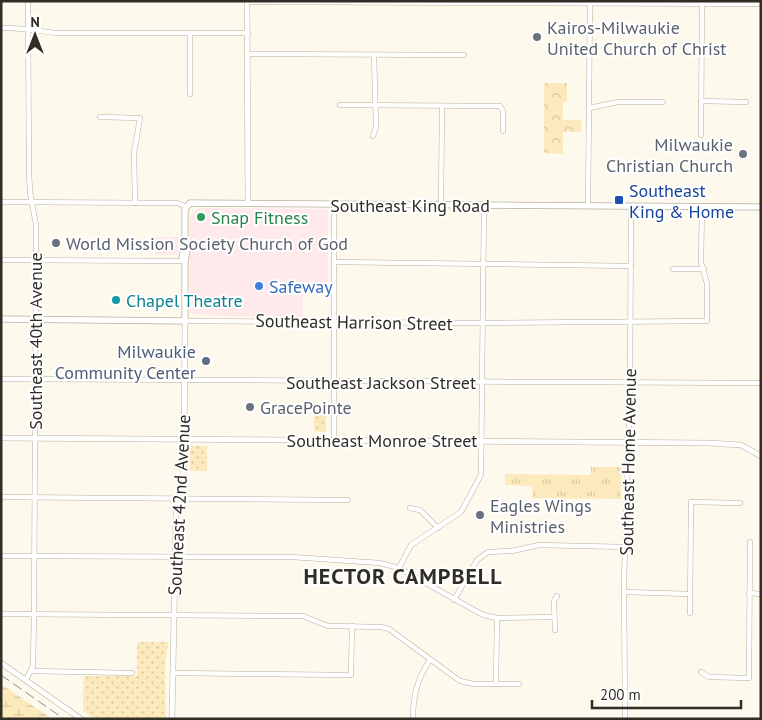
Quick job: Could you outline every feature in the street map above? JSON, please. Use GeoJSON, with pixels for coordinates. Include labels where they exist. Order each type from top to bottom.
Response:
{"type":"FeatureCollection","features":[{"type":"Feature","properties":{"kind":"main road","name":"Southeast King Road"},"geometry":{"type":"LineString","coordinates":[[185,206],[190,203],[761,207]]}},
{"type":"Feature","properties":{"kind":"main road","name":"Southeast 42nd Avenue"},"geometry":{"type":"LineString","coordinates":[[185,206],[185,246],[182,257],[185,261],[185,321]]}},
{"type":"Feature","properties":{"kind":"main road","name":"Southeast Harrison Street"},"geometry":{"type":"LineString","coordinates":[[1,319],[185,321]]}},
{"type":"Feature","properties":{"kind":"street","name":"Southeast 40th Avenue"},"geometry":{"type":"LineString","coordinates":[[26,680],[31,671],[34,614],[34,379],[36,320],[36,224],[29,171],[28,1]]}},
{"type":"Feature","properties":{"kind":"street"},"geometry":{"type":"LineString","coordinates":[[248,204],[247,1],[761,4]]}},
{"type":"Feature","properties":{"kind":"street"},"geometry":{"type":"LineString","coordinates":[[588,206],[590,2]]}},
{"type":"Feature","properties":{"kind":"street"},"geometry":{"type":"LineString","coordinates":[[701,135],[702,4]]}},
{"type":"Feature","properties":{"kind":"street"},"geometry":{"type":"LineString","coordinates":[[1,28],[57,33],[248,33]]}},
{"type":"Feature","properties":{"kind":"street"},"geometry":{"type":"LineString","coordinates":[[190,33],[190,94]]}},
{"type":"Feature","properties":{"kind":"street"},"geometry":{"type":"LineString","coordinates":[[248,54],[464,55]]}},
{"type":"Feature","properties":{"kind":"street"},"geometry":{"type":"LineString","coordinates":[[373,136],[376,126],[374,55]]}},
{"type":"Feature","properties":{"kind":"street"},"geometry":{"type":"LineString","coordinates":[[701,101],[746,102]]}},
{"type":"Feature","properties":{"kind":"street"},"geometry":{"type":"LineString","coordinates":[[589,108],[618,102],[663,102]]}},
{"type":"Feature","properties":{"kind":"street"},"geometry":{"type":"LineString","coordinates":[[340,105],[500,106],[503,111],[504,131]]}},
{"type":"Feature","properties":{"kind":"street"},"geometry":{"type":"LineString","coordinates":[[441,205],[442,106]]}},
{"type":"Feature","properties":{"kind":"street"},"geometry":{"type":"LineString","coordinates":[[100,117],[140,118],[134,153],[135,203]]}},
{"type":"Feature","properties":{"kind":"street","name":"Southeast King Road"},"geometry":{"type":"LineString","coordinates":[[1,202],[177,203],[185,206]]}},
{"type":"Feature","properties":{"kind":"street"},"geometry":{"type":"LineString","coordinates":[[334,204],[334,440]]}},
{"type":"Feature","properties":{"kind":"street"},"geometry":{"type":"LineString","coordinates":[[399,568],[411,545],[461,512],[479,480],[482,468],[484,205]]}},
{"type":"Feature","properties":{"kind":"street","name":"Southeast Home Avenue"},"geometry":{"type":"LineString","coordinates":[[625,719],[624,592],[631,206]]}},
{"type":"Feature","properties":{"kind":"street"},"geometry":{"type":"LineString","coordinates":[[673,270],[704,269],[701,262],[702,207]]}},
{"type":"Feature","properties":{"kind":"street"},"geometry":{"type":"LineString","coordinates":[[1,260],[185,261]]}},
{"type":"Feature","properties":{"kind":"street"},"geometry":{"type":"LineString","coordinates":[[334,262],[631,266]]}},
{"type":"Feature","properties":{"kind":"street","name":"Southeast Harrison Street"},"geometry":{"type":"LineString","coordinates":[[185,321],[484,324],[707,321],[707,284],[704,269]]}},
{"type":"Feature","properties":{"kind":"street","name":"Southeast 42nd Avenue"},"geometry":{"type":"LineString","coordinates":[[172,719],[176,514],[184,478],[185,321]]}},
{"type":"Feature","properties":{"kind":"street","name":"Southeast Jackson Street"},"geometry":{"type":"LineString","coordinates":[[1,379],[761,384]]}},
{"type":"Feature","properties":{"kind":"street","name":"Southeast Monroe Street"},"geometry":{"type":"LineString","coordinates":[[1,438],[628,442],[738,445],[761,456]]}},
{"type":"Feature","properties":{"kind":"street"},"geometry":{"type":"LineString","coordinates":[[1,497],[348,500]]}},
{"type":"Feature","properties":{"kind":"street"},"geometry":{"type":"LineString","coordinates":[[690,613],[691,502],[740,502]]}},
{"type":"Feature","properties":{"kind":"street"},"geometry":{"type":"LineString","coordinates":[[410,508],[420,510],[438,528]]}},
{"type":"Feature","properties":{"kind":"street"},"geometry":{"type":"LineString","coordinates":[[702,672],[709,677],[749,678],[750,542]]}},
{"type":"Feature","properties":{"kind":"street"},"geometry":{"type":"LineString","coordinates":[[454,600],[477,560],[488,552],[512,551],[539,545],[626,547]]}},
{"type":"Feature","properties":{"kind":"street"},"geometry":{"type":"LineString","coordinates":[[1,556],[292,557],[380,563],[399,568],[475,613],[497,618],[554,617]]}},
{"type":"Feature","properties":{"kind":"street"},"geometry":{"type":"LineString","coordinates":[[624,592],[690,594]]}},
{"type":"Feature","properties":{"kind":"street"},"geometry":{"type":"LineString","coordinates":[[749,593],[761,594]]}},
{"type":"Feature","properties":{"kind":"street"},"geometry":{"type":"LineString","coordinates":[[555,630],[554,601],[557,596]]}},
{"type":"Feature","properties":{"kind":"street"},"geometry":{"type":"LineString","coordinates":[[1,614],[303,616],[328,626],[381,627],[388,629],[464,682],[519,684]]}},
{"type":"Feature","properties":{"kind":"street"},"geometry":{"type":"LineString","coordinates":[[496,684],[497,618]]}},
{"type":"Feature","properties":{"kind":"street"},"geometry":{"type":"LineString","coordinates":[[173,673],[351,675],[352,626]]}},
{"type":"Feature","properties":{"kind":"street"},"geometry":{"type":"LineString","coordinates":[[413,719],[416,686],[430,660]]}},
{"type":"Feature","properties":{"kind":"street"},"geometry":{"type":"LineString","coordinates":[[1,662],[82,719]]}},
{"type":"Feature","properties":{"kind":"street"},"geometry":{"type":"LineString","coordinates":[[31,671],[132,673]]}},
{"type":"Feature","properties":{"kind":"shaded area"},"geometry":{"type":"Polygon","coordinates":[[[200,208],[324,209],[328,211],[328,282],[303,282],[303,317],[216,316],[190,313],[190,217],[194,211],[200,208]]]}},
{"type":"Feature","properties":{"kind":"shaded area"},"geometry":{"type":"Polygon","coordinates":[[[155,237],[178,237],[178,255],[155,255],[155,237]]]}},
{"type":"Feature","properties":{"kind":"green space"},"geometry":{"type":"Polygon","coordinates":[[[544,83],[567,83],[567,101],[563,102],[563,120],[581,120],[581,132],[563,132],[563,154],[544,153],[544,83]]]}},
{"type":"Feature","properties":{"kind":"green space"},"geometry":{"type":"Polygon","coordinates":[[[314,409],[326,409],[326,432],[314,431],[314,409]]]}},
{"type":"Feature","properties":{"kind":"green space"},"geometry":{"type":"Polygon","coordinates":[[[190,446],[207,446],[207,471],[190,471],[190,446]]]}},
{"type":"Feature","properties":{"kind":"green space"},"geometry":{"type":"Polygon","coordinates":[[[591,467],[621,467],[621,499],[532,498],[532,486],[505,485],[505,474],[591,475],[591,467]]]}},
{"type":"Feature","properties":{"kind":"green space"},"geometry":{"type":"Polygon","coordinates":[[[137,642],[168,642],[165,666],[166,719],[95,719],[83,711],[84,676],[137,676],[137,642]]]}},
{"type":"Feature","properties":{"kind":"green space"},"geometry":{"type":"Polygon","coordinates":[[[1,684],[52,719],[1,719],[1,684]]]}},
{"type":"Feature","properties":{"kind":"railway"},"geometry":{"type":"LineString","coordinates":[[1,675],[64,719]]}},
{"type":"Feature","properties":{"kind":"place","name":"Kairos-Milwaukie United Church of Christ"},"geometry":{"type":"Point","coordinates":[537,37]}},
{"type":"Feature","properties":{"kind":"place","name":"Milwaukie Christian Church"},"geometry":{"type":"Point","coordinates":[743,154]}},
{"type":"Feature","properties":{"kind":"place","name":"Southeast King & Home"},"geometry":{"type":"Point","coordinates":[619,200]}},
{"type":"Feature","properties":{"kind":"place","name":"Snap Fitness"},"geometry":{"type":"Point","coordinates":[201,217]}},
{"type":"Feature","properties":{"kind":"place","name":"World Mission Society Church of God"},"geometry":{"type":"Point","coordinates":[56,243]}},
{"type":"Feature","properties":{"kind":"place","name":"Safeway"},"geometry":{"type":"Point","coordinates":[259,286]}},
{"type":"Feature","properties":{"kind":"place","name":"Chapel Theatre"},"geometry":{"type":"Point","coordinates":[116,300]}},
{"type":"Feature","properties":{"kind":"place","name":"Milwaukie Community Center"},"geometry":{"type":"Point","coordinates":[206,361]}},
{"type":"Feature","properties":{"kind":"place","name":"GracePointe"},"geometry":{"type":"Point","coordinates":[250,407]}},
{"type":"Feature","properties":{"kind":"place","name":"Eagles Wings Ministries"},"geometry":{"type":"Point","coordinates":[480,515]}},
{"type":"Feature","properties":{"kind":"district","name":"HECTOR CAMPBELL"},"geometry":{"type":"Point","coordinates":[403,576]}}]}
